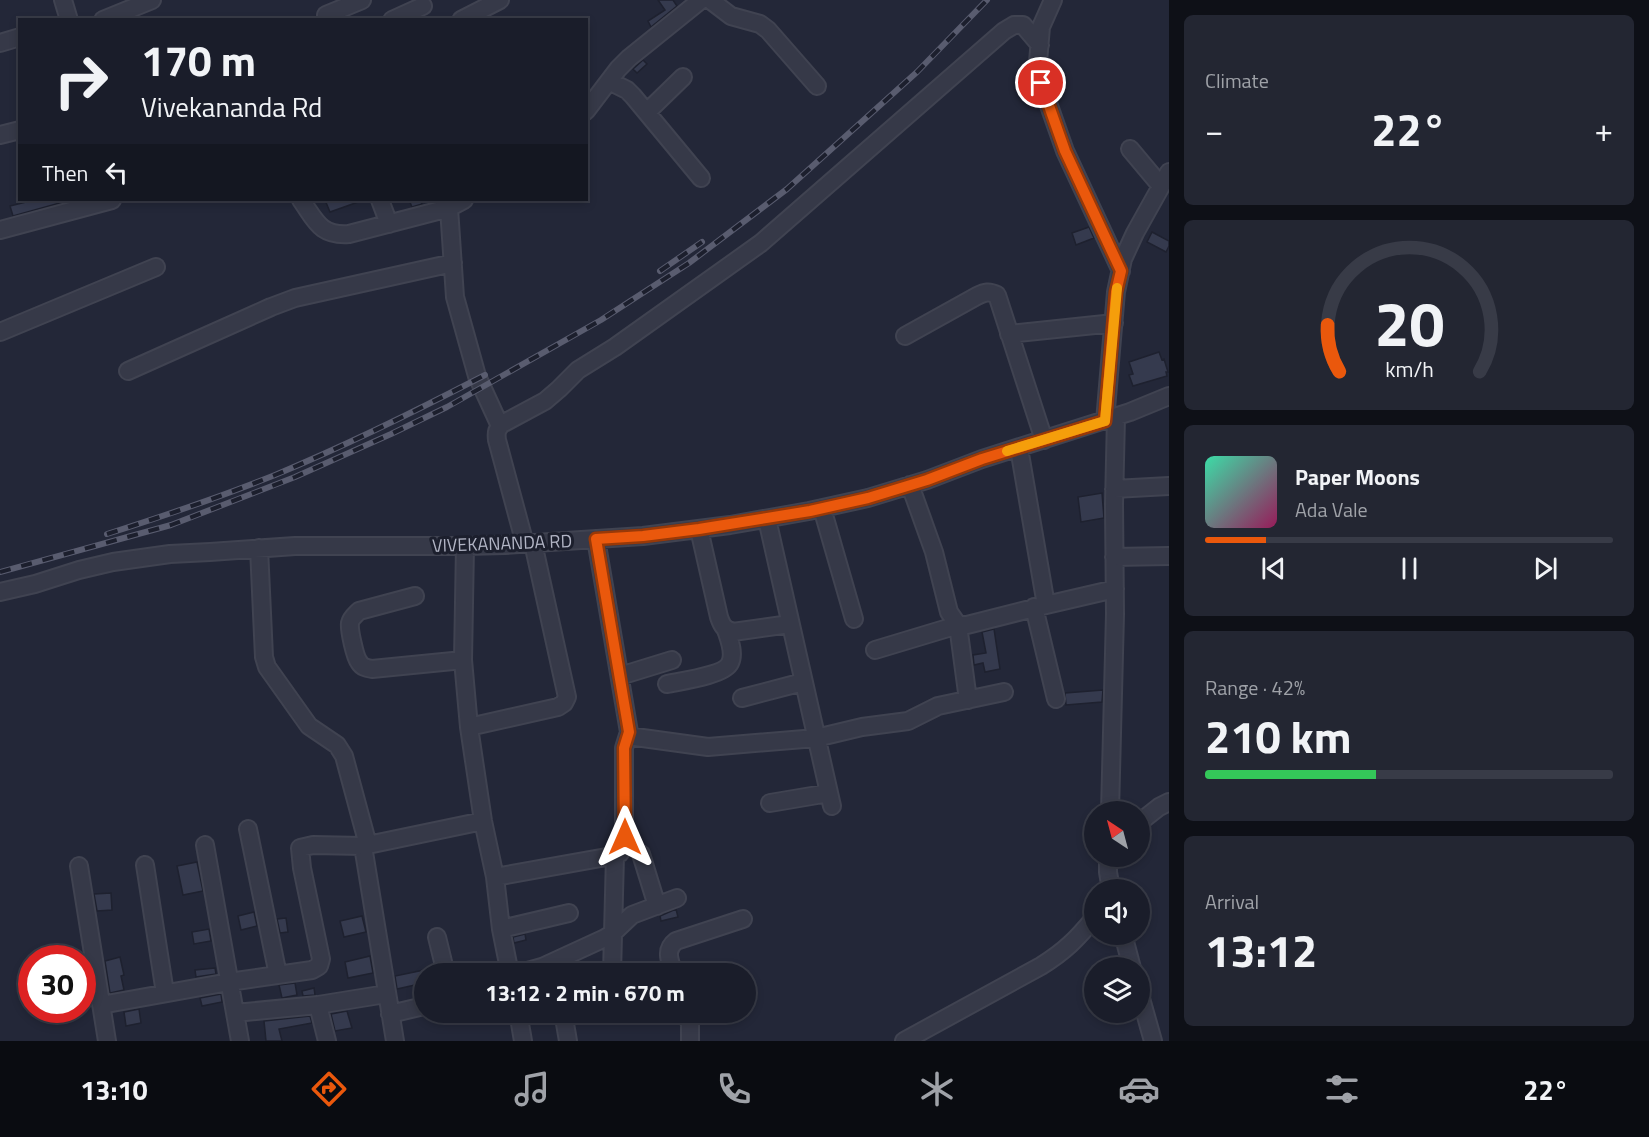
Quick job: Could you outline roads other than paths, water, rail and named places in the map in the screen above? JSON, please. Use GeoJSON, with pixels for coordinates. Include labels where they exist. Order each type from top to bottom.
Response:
{"type":"FeatureCollection","features":[{"type":"Feature","properties":{"kind":"street"},"geometry":{"type":"LineString","coordinates":[[63,0],[68,18]]}},
{"type":"Feature","properties":{"kind":"street"},"geometry":{"type":"LineString","coordinates":[[108,18],[152,0]]}},
{"type":"Feature","properties":{"kind":"street"},"geometry":{"type":"LineString","coordinates":[[326,15],[362,0]]}},
{"type":"Feature","properties":{"kind":"street"},"geometry":{"type":"LineString","coordinates":[[465,18],[500,0]]}},
{"type":"Feature","properties":{"kind":"street"},"geometry":{"type":"LineString","coordinates":[[592,91],[609,81],[629,58],[701,0]]}},
{"type":"Feature","properties":{"kind":"street"},"geometry":{"type":"LineString","coordinates":[[710,0],[731,16],[760,24],[768,30],[817,86]]}},
{"type":"Feature","properties":{"kind":"street"},"geometry":{"type":"LineString","coordinates":[[1053,0],[1041,27],[1038,62],[1041,83],[1065,151],[1121,271]]}},
{"type":"Feature","properties":{"kind":"street"},"geometry":{"type":"LineString","coordinates":[[398,18],[425,9]]}},
{"type":"Feature","properties":{"kind":"street"},"geometry":{"type":"LineString","coordinates":[[469,727],[558,707],[567,697],[529,543],[497,440],[496,432],[500,426],[545,401],[578,370],[615,347],[761,243],[1004,31],[1014,25],[1023,25],[1040,45]]}},
{"type":"Feature","properties":{"kind":"street"},"geometry":{"type":"LineString","coordinates":[[0,43],[18,38]]}},
{"type":"Feature","properties":{"kind":"street"},"geometry":{"type":"LineString","coordinates":[[647,112],[683,77]]}},
{"type":"Feature","properties":{"kind":"street"},"geometry":{"type":"LineString","coordinates":[[609,81],[627,90],[701,178]]}},
{"type":"Feature","properties":{"kind":"street"},"geometry":{"type":"LineString","coordinates":[[0,135],[18,130]]}},
{"type":"Feature","properties":{"kind":"street"},"geometry":{"type":"LineString","coordinates":[[1110,801],[1115,589],[1114,489],[1110,419],[1116,292],[1124,259],[1135,233],[1165,179],[1130,149]]}},
{"type":"Feature","properties":{"kind":"street"},"geometry":{"type":"LineString","coordinates":[[0,230],[108,201]]}},
{"type":"Feature","properties":{"kind":"street"},"geometry":{"type":"LineString","coordinates":[[302,201],[319,225],[336,235],[350,234],[389,224],[456,204],[453,263],[455,297],[477,376],[500,426]]}},
{"type":"Feature","properties":{"kind":"street"},"geometry":{"type":"LineString","coordinates":[[380,201],[389,224]]}},
{"type":"Feature","properties":{"kind":"street"},"geometry":{"type":"LineString","coordinates":[[128,371],[295,298],[453,263]]}},
{"type":"Feature","properties":{"kind":"street"},"geometry":{"type":"LineString","coordinates":[[0,332],[156,267]]}},
{"type":"Feature","properties":{"kind":"street"},"geometry":{"type":"LineString","coordinates":[[905,336],[985,292],[997,295],[1044,440]]}},
{"type":"Feature","properties":{"kind":"street"},"geometry":{"type":"LineString","coordinates":[[1009,334],[1114,323]]}},
{"type":"Feature","properties":{"kind":"street","name":"VIVEKANANDA RD"},"geometry":{"type":"LineString","coordinates":[[0,592],[79,570],[144,557],[259,548],[465,546],[596,539],[643,536],[767,519],[868,498],[927,480],[982,459],[1110,419],[1169,396]]}},
{"type":"Feature","properties":{"kind":"street"},"geometry":{"type":"LineString","coordinates":[[1019,448],[1040,606],[1056,699]]}},
{"type":"Feature","properties":{"kind":"street"},"geometry":{"type":"LineString","coordinates":[[910,485],[934,552],[949,612],[958,624],[968,700]]}},
{"type":"Feature","properties":{"kind":"street"},"geometry":{"type":"LineString","coordinates":[[1114,489],[1169,486]]}},
{"type":"Feature","properties":{"kind":"street"},"geometry":{"type":"LineString","coordinates":[[822,508],[854,619]]}},
{"type":"Feature","properties":{"kind":"street"},"geometry":{"type":"LineString","coordinates":[[767,519],[831,800],[770,803]]}},
{"type":"Feature","properties":{"kind":"street"},"geometry":{"type":"LineString","coordinates":[[667,684],[718,672],[726,669],[731,662],[732,652],[726,630],[719,617],[699,529]]}},
{"type":"Feature","properties":{"kind":"street"},"geometry":{"type":"LineString","coordinates":[[495,877],[615,855],[620,853],[624,846],[624,748],[629,732],[596,539]]}},
{"type":"Feature","properties":{"kind":"street"},"geometry":{"type":"LineString","coordinates":[[465,546],[463,660],[469,727],[508,963]]}},
{"type":"Feature","properties":{"kind":"street"},"geometry":{"type":"LineString","coordinates":[[259,548],[264,657],[267,667],[309,726],[336,745],[344,756],[365,845],[394,1041]]}},
{"type":"Feature","properties":{"kind":"street"},"geometry":{"type":"LineString","coordinates":[[1114,557],[1169,556]]}},
{"type":"Feature","properties":{"kind":"street"},"geometry":{"type":"LineString","coordinates":[[875,650],[958,624],[967,625],[1115,589]]}},
{"type":"Feature","properties":{"kind":"street"},"geometry":{"type":"LineString","coordinates":[[415,596],[359,611],[354,616],[350,622],[350,630],[360,665],[372,669],[463,660]]}},
{"type":"Feature","properties":{"kind":"street"},"geometry":{"type":"LineString","coordinates":[[726,630],[733,632],[790,624]]}},
{"type":"Feature","properties":{"kind":"street"},"geometry":{"type":"LineString","coordinates":[[620,676],[672,660]]}},
{"type":"Feature","properties":{"kind":"street"},"geometry":{"type":"LineString","coordinates":[[742,698],[803,682]]}},
{"type":"Feature","properties":{"kind":"street"},"geometry":{"type":"LineString","coordinates":[[628,736],[708,747],[816,738],[862,727],[908,721],[938,706],[1004,692]]}},
{"type":"Feature","properties":{"kind":"street"},"geometry":{"type":"LineString","coordinates":[[1150,814],[1169,802]]}},
{"type":"Feature","properties":{"kind":"street"},"geometry":{"type":"LineString","coordinates":[[101,1005],[312,970],[319,966],[321,959],[300,848],[313,845],[365,845],[483,821]]}},
{"type":"Feature","properties":{"kind":"street"},"geometry":{"type":"LineString","coordinates":[[248,829],[278,975]]}},
{"type":"Feature","properties":{"kind":"street"},"geometry":{"type":"LineString","coordinates":[[205,845],[240,1041]]}},
{"type":"Feature","properties":{"kind":"street"},"geometry":{"type":"LineString","coordinates":[[641,854],[657,906]]}},
{"type":"Feature","properties":{"kind":"street"},"geometry":{"type":"LineString","coordinates":[[612,963],[615,855]]}},
{"type":"Feature","properties":{"kind":"street"},"geometry":{"type":"LineString","coordinates":[[145,865],[165,993]]}},
{"type":"Feature","properties":{"kind":"street"},"geometry":{"type":"LineString","coordinates":[[79,866],[107,1041]]}},
{"type":"Feature","properties":{"kind":"street"},"geometry":{"type":"LineString","coordinates":[[562,963],[612,934],[632,915],[677,898]]}},
{"type":"Feature","properties":{"kind":"street"},"geometry":{"type":"LineString","coordinates":[[501,929],[569,913]]}},
{"type":"Feature","properties":{"kind":"street"},"geometry":{"type":"LineString","coordinates":[[671,963],[668,952],[670,946],[676,941],[743,919]]}},
{"type":"Feature","properties":{"kind":"street"},"geometry":{"type":"LineString","coordinates":[[904,1041],[1041,966],[1062,952],[1084,930]]}},
{"type":"Feature","properties":{"kind":"street"},"geometry":{"type":"LineString","coordinates":[[436,938],[443,963]]}},
{"type":"Feature","properties":{"kind":"street"},"geometry":{"type":"LineString","coordinates":[[235,1013],[318,1005],[386,994]]}},
{"type":"Feature","properties":{"kind":"street"},"geometry":{"type":"LineString","coordinates":[[318,1005],[327,1041]]}},
{"type":"Feature","properties":{"kind":"street"},"geometry":{"type":"LineString","coordinates":[[390,1014],[414,1008]]}},
{"type":"Feature","properties":{"kind":"street"},"geometry":{"type":"LineString","coordinates":[[520,1023],[523,1041]]}},
{"type":"Feature","properties":{"kind":"street"},"geometry":{"type":"LineString","coordinates":[[565,1023],[568,1041]]}},
{"type":"Feature","properties":{"kind":"street"},"geometry":{"type":"LineString","coordinates":[[690,1023],[690,1041]]}},
{"type":"Feature","properties":{"kind":"street"},"geometry":{"type":"LineString","coordinates":[[1148,1023],[1153,1041]]}},
{"type":"Feature","properties":{"kind":"railway"},"geometry":{"type":"LineString","coordinates":[[0,572],[171,525],[295,477],[447,407],[601,320],[689,263],[787,189],[917,72],[987,0]]}},
{"type":"Feature","properties":{"kind":"railway"},"geometry":{"type":"LineString","coordinates":[[660,271],[702,242]]}},
{"type":"Feature","properties":{"kind":"railway"},"geometry":{"type":"LineString","coordinates":[[107,534],[275,475],[381,427],[485,375]]}}]}
